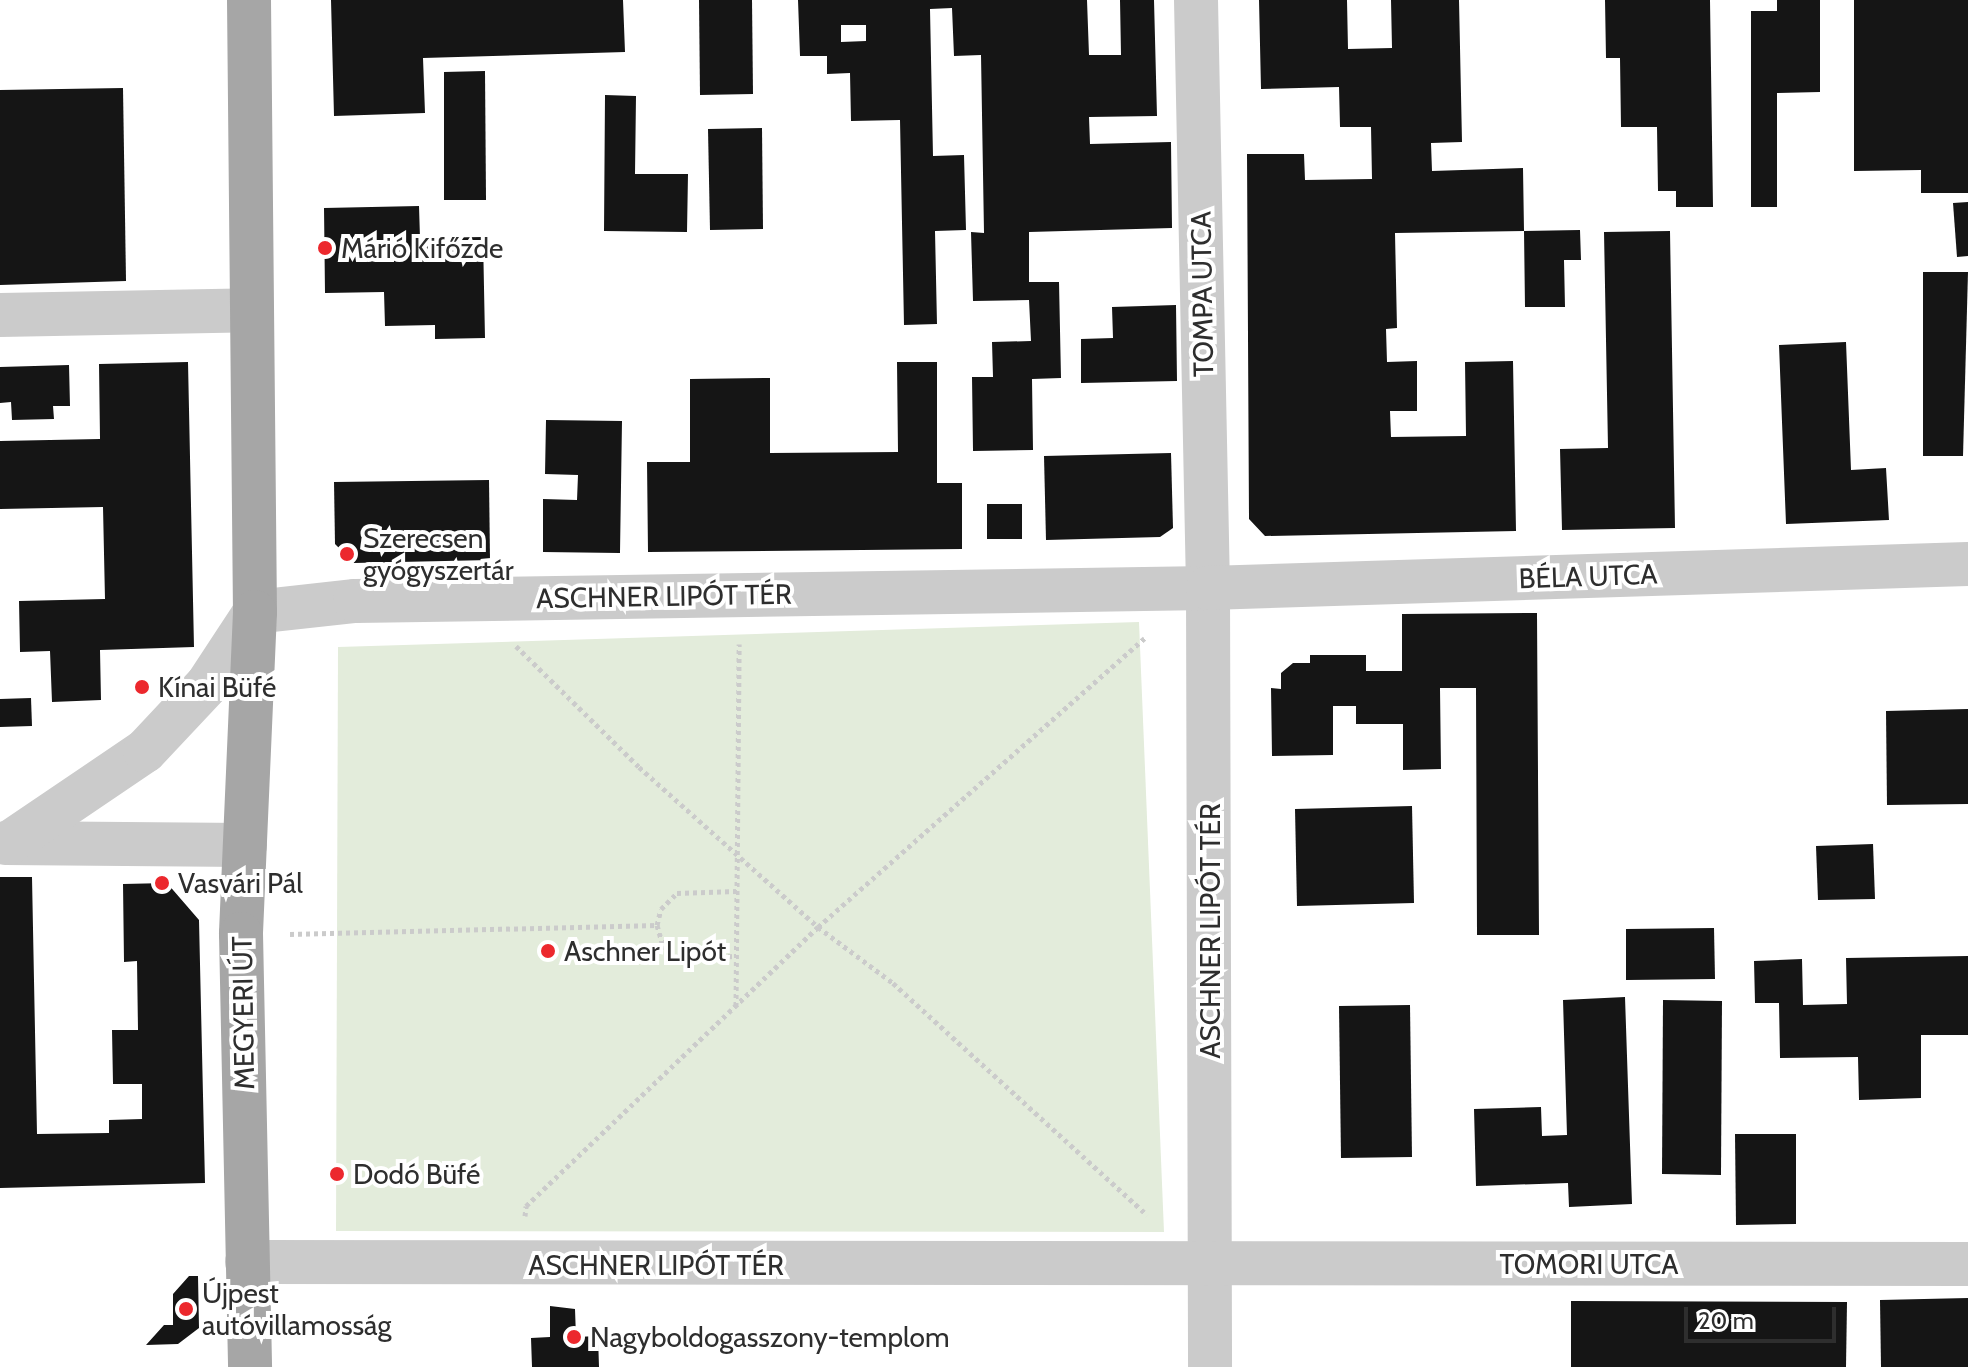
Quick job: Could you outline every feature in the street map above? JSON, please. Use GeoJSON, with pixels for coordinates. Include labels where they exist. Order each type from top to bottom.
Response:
{"type":"FeatureCollection","features":[{"type":"Feature","properties":{"kind":"main road","name":"MEGYERI ÚT"},"geometry":{"type":"LineString","coordinates":[[249,0],[255,612],[241,934],[250,1367]]}},
{"type":"Feature","properties":{"kind":"street","name":"TOMPA UTCA"},"geometry":{"type":"LineString","coordinates":[[1196,0],[1208,588]]}},
{"type":"Feature","properties":{"kind":"street"},"geometry":{"type":"LineString","coordinates":[[0,315],[252,310]]}},
{"type":"Feature","properties":{"kind":"street","name":"BÉLA UTCA"},"geometry":{"type":"LineString","coordinates":[[1208,588],[1968,564]]}},
{"type":"Feature","properties":{"kind":"street","name":"ASCHNER LIPÓT TÉR"},"geometry":{"type":"LineString","coordinates":[[247,1262],[1211,1265],[1208,588],[355,601],[255,612]]}},
{"type":"Feature","properties":{"kind":"street"},"geometry":{"type":"LineString","coordinates":[[4,843],[145,751],[207,685],[255,612]]}},
{"type":"Feature","properties":{"kind":"street"},"geometry":{"type":"LineString","coordinates":[[4,843],[245,845]]}},
{"type":"Feature","properties":{"kind":"street","name":"TOMORI UTCA"},"geometry":{"type":"LineString","coordinates":[[1211,1265],[1968,1264]]}},
{"type":"Feature","properties":{"kind":"street"},"geometry":{"type":"LineString","coordinates":[[1210,1367],[1211,1265]]}},
{"type":"Feature","properties":{"kind":"path"},"geometry":{"type":"LineString","coordinates":[[518,1265],[526,1206],[818,927],[1208,588]]}},
{"type":"Feature","properties":{"kind":"path"},"geometry":{"type":"LineString","coordinates":[[736,1006],[740,595]]}},
{"type":"Feature","properties":{"kind":"path"},"geometry":{"type":"LineString","coordinates":[[503,598],[506,636],[639,767],[818,927],[893,983],[1154,1221]]}},
{"type":"Feature","properties":{"kind":"path"},"geometry":{"type":"LineString","coordinates":[[736,891],[677,893],[661,909],[657,925],[663,946],[680,958],[736,956]]}},
{"type":"Feature","properties":{"kind":"path"},"geometry":{"type":"LineString","coordinates":[[241,934],[657,925]]}},
{"type":"Feature","properties":{"kind":"green space"},"geometry":{"type":"Polygon","coordinates":[[[1139,622],[1164,1232],[336,1231],[338,647],[1139,622]]]}},
{"type":"Feature","properties":{"kind":"building"},"geometry":{"type":"Polygon","coordinates":[[[331,0],[623,0],[625,52],[423,58],[425,113],[334,116],[331,0]]]}},
{"type":"Feature","properties":{"kind":"building"},"geometry":{"type":"Polygon","coordinates":[[[699,0],[752,0],[753,94],[700,95],[699,0]]]}},
{"type":"Feature","properties":{"kind":"building"},"geometry":{"type":"Polygon","coordinates":[[[798,0],[1087,0],[1089,55],[1121,55],[1120,0],[1154,0],[1157,116],[1089,117],[1090,144],[1171,142],[1172,228],[1029,232],[1029,282],[1059,282],[1061,378],[1032,379],[1033,450],[973,451],[972,377],[993,377],[992,342],[1031,341],[1029,300],[973,301],[971,232],[984,233],[981,55],[954,56],[952,8],[930,9],[933,156],[964,155],[966,230],[935,231],[937,324],[904,325],[900,120],[851,121],[850,73],[827,74],[827,56],[800,56],[798,0]],[[841,25],[841,42],[866,41],[866,25],[841,25]]]}},
{"type":"Feature","properties":{"kind":"building"},"geometry":{"type":"Polygon","coordinates":[[[1259,0],[1347,0],[1348,49],[1392,48],[1391,0],[1459,0],[1462,142],[1431,143],[1432,171],[1523,168],[1524,231],[1395,233],[1397,328],[1386,329],[1387,362],[1417,361],[1417,411],[1390,411],[1391,437],[1466,436],[1465,362],[1513,361],[1516,531],[1265,536],[1249,519],[1247,154],[1304,154],[1305,180],[1372,179],[1371,127],[1340,127],[1339,87],[1261,89],[1259,0]]]}},
{"type":"Feature","properties":{"kind":"building"},"geometry":{"type":"Polygon","coordinates":[[[1605,0],[1710,0],[1713,207],[1676,207],[1676,191],[1658,191],[1657,127],[1621,127],[1620,58],[1606,58],[1605,0]]]}},
{"type":"Feature","properties":{"kind":"building"},"geometry":{"type":"Polygon","coordinates":[[[1777,0],[1820,0],[1820,92],[1777,93],[1777,207],[1751,207],[1751,11],[1777,11],[1777,0]]]}},
{"type":"Feature","properties":{"kind":"building"},"geometry":{"type":"Polygon","coordinates":[[[1854,0],[1968,0],[1968,193],[1921,193],[1921,170],[1854,171],[1854,0]]]}},
{"type":"Feature","properties":{"kind":"building"},"geometry":{"type":"Polygon","coordinates":[[[485,71],[486,200],[444,200],[444,72],[485,71]]]}},
{"type":"Feature","properties":{"kind":"building"},"geometry":{"type":"Polygon","coordinates":[[[123,88],[126,281],[0,285],[0,90],[123,88]]]}},
{"type":"Feature","properties":{"kind":"building"},"geometry":{"type":"Polygon","coordinates":[[[605,95],[636,96],[635,174],[688,174],[687,232],[604,231],[605,95]]]}},
{"type":"Feature","properties":{"kind":"building"},"geometry":{"type":"Polygon","coordinates":[[[762,128],[763,229],[710,230],[708,129],[762,128]]]}},
{"type":"Feature","properties":{"kind":"building"},"geometry":{"type":"Polygon","coordinates":[[[1968,202],[1968,256],[1957,257],[1953,203],[1968,202]]]}},
{"type":"Feature","properties":{"kind":"building"},"geometry":{"type":"Polygon","coordinates":[[[419,206],[420,238],[483,237],[485,338],[435,339],[435,325],[385,326],[384,292],[325,293],[324,208],[419,206]]]}},
{"type":"Feature","properties":{"kind":"building"},"geometry":{"type":"Polygon","coordinates":[[[1580,230],[1581,260],[1564,260],[1565,307],[1525,307],[1524,231],[1580,230]]]}},
{"type":"Feature","properties":{"kind":"building"},"geometry":{"type":"Polygon","coordinates":[[[1670,231],[1675,528],[1562,530],[1560,449],[1608,448],[1604,232],[1670,231]]]}},
{"type":"Feature","properties":{"kind":"building"},"geometry":{"type":"Polygon","coordinates":[[[1923,272],[1968,272],[1963,456],[1923,456],[1923,272]]]}},
{"type":"Feature","properties":{"kind":"building"},"geometry":{"type":"Polygon","coordinates":[[[1176,305],[1177,381],[1081,383],[1081,339],[1113,338],[1112,307],[1176,305]]]}},
{"type":"Feature","properties":{"kind":"building"},"geometry":{"type":"Polygon","coordinates":[[[1846,342],[1851,470],[1886,468],[1889,520],[1786,524],[1779,345],[1846,342]]]}},
{"type":"Feature","properties":{"kind":"building"},"geometry":{"type":"Polygon","coordinates":[[[188,362],[194,647],[100,650],[101,700],[52,702],[50,651],[20,652],[19,601],[105,599],[103,507],[0,509],[0,441],[100,439],[99,364],[188,362]]]}},
{"type":"Feature","properties":{"kind":"building"},"geometry":{"type":"Polygon","coordinates":[[[897,362],[937,362],[937,483],[962,483],[962,549],[648,552],[647,462],[690,462],[690,379],[770,378],[770,453],[898,452],[897,362]]]}},
{"type":"Feature","properties":{"kind":"building"},"geometry":{"type":"Polygon","coordinates":[[[69,365],[70,406],[53,406],[54,419],[12,420],[11,402],[0,403],[0,367],[69,365]]]}},
{"type":"Feature","properties":{"kind":"building"},"geometry":{"type":"Polygon","coordinates":[[[546,420],[622,421],[620,553],[543,552],[543,499],[577,500],[578,475],[545,474],[546,420]]]}},
{"type":"Feature","properties":{"kind":"building"},"geometry":{"type":"Polygon","coordinates":[[[1171,453],[1173,528],[1160,537],[1046,540],[1044,456],[1171,453]]]}},
{"type":"Feature","properties":{"kind":"building"},"geometry":{"type":"Polygon","coordinates":[[[489,480],[490,560],[354,563],[335,544],[334,482],[489,480]]]}},
{"type":"Feature","properties":{"kind":"building"},"geometry":{"type":"Polygon","coordinates":[[[987,504],[1022,504],[1022,539],[987,539],[987,504]]]}},
{"type":"Feature","properties":{"kind":"building"},"geometry":{"type":"Polygon","coordinates":[[[1537,613],[1539,935],[1477,935],[1476,688],[1440,688],[1441,769],[1403,770],[1403,724],[1356,724],[1356,706],[1333,706],[1333,755],[1272,756],[1271,688],[1281,689],[1281,673],[1293,663],[1310,663],[1310,655],[1366,655],[1366,671],[1402,671],[1402,614],[1537,613]]]}},
{"type":"Feature","properties":{"kind":"building"},"geometry":{"type":"Polygon","coordinates":[[[31,698],[32,726],[0,727],[0,699],[31,698]]]}},
{"type":"Feature","properties":{"kind":"building"},"geometry":{"type":"Polygon","coordinates":[[[1968,709],[1968,804],[1887,805],[1886,711],[1968,709]]]}},
{"type":"Feature","properties":{"kind":"building"},"geometry":{"type":"Polygon","coordinates":[[[1412,806],[1414,903],[1297,906],[1295,809],[1412,806]]]}},
{"type":"Feature","properties":{"kind":"building"},"geometry":{"type":"Polygon","coordinates":[[[1873,844],[1875,899],[1818,900],[1816,846],[1873,844]]]}},
{"type":"Feature","properties":{"kind":"building"},"geometry":{"type":"Polygon","coordinates":[[[0,877],[32,877],[37,1134],[109,1133],[109,1120],[142,1119],[142,1084],[113,1084],[112,1030],[138,1030],[137,961],[124,962],[123,884],[167,883],[199,920],[205,1183],[0,1188],[0,877]]]}},
{"type":"Feature","properties":{"kind":"building"},"geometry":{"type":"Polygon","coordinates":[[[1714,928],[1715,979],[1626,980],[1626,929],[1714,928]]]}},
{"type":"Feature","properties":{"kind":"building"},"geometry":{"type":"Polygon","coordinates":[[[1968,956],[1968,1035],[1921,1035],[1921,1098],[1859,1100],[1858,1057],[1780,1058],[1779,1003],[1755,1003],[1754,961],[1802,959],[1803,1005],[1847,1004],[1846,958],[1968,956]]]}},
{"type":"Feature","properties":{"kind":"building"},"geometry":{"type":"Polygon","coordinates":[[[1625,997],[1632,1204],[1569,1207],[1568,1183],[1476,1186],[1474,1109],[1541,1107],[1542,1136],[1567,1135],[1563,1000],[1625,997]]]}},
{"type":"Feature","properties":{"kind":"building"},"geometry":{"type":"Polygon","coordinates":[[[1663,1000],[1722,1001],[1721,1175],[1662,1174],[1663,1000]]]}},
{"type":"Feature","properties":{"kind":"building"},"geometry":{"type":"Polygon","coordinates":[[[1410,1005],[1412,1157],[1341,1158],[1339,1006],[1410,1005]]]}},
{"type":"Feature","properties":{"kind":"building"},"geometry":{"type":"Polygon","coordinates":[[[1735,1134],[1796,1134],[1796,1224],[1736,1225],[1735,1134]]]}},
{"type":"Feature","properties":{"kind":"building","name":"Újpest autóvillamosság"},"geometry":{"type":"Polygon","coordinates":[[[189,1276],[198,1276],[199,1328],[178,1344],[146,1345],[164,1325],[173,1325],[173,1294],[189,1276]]]}},
{"type":"Feature","properties":{"kind":"building"},"geometry":{"type":"Polygon","coordinates":[[[1968,1298],[1968,1367],[1881,1367],[1880,1300],[1968,1298]]]}},
{"type":"Feature","properties":{"kind":"building"},"geometry":{"type":"Polygon","coordinates":[[[1571,1301],[1847,1302],[1846,1367],[1571,1367],[1571,1301]]]}},
{"type":"Feature","properties":{"kind":"building","name":"Nagyboldogasszony-templom"},"geometry":{"type":"Polygon","coordinates":[[[550,1306],[575,1309],[576,1337],[598,1336],[599,1367],[532,1367],[531,1338],[550,1337],[550,1306]]]}},
{"type":"Feature","properties":{"kind":"place","name":"Márió Kifőzde"},"geometry":{"type":"Point","coordinates":[325,248]}},
{"type":"Feature","properties":{"kind":"place","name":"Szerecsen gyógyszertár"},"geometry":{"type":"Point","coordinates":[347,554]}},
{"type":"Feature","properties":{"kind":"place","name":"Kínai Büfé"},"geometry":{"type":"Point","coordinates":[142,687]}},
{"type":"Feature","properties":{"kind":"place","name":"Vasvári Pál"},"geometry":{"type":"Point","coordinates":[162,883]}},
{"type":"Feature","properties":{"kind":"place","name":"Aschner Lipót"},"geometry":{"type":"Point","coordinates":[548,951]}},
{"type":"Feature","properties":{"kind":"place","name":"Dodó Büfé"},"geometry":{"type":"Point","coordinates":[337,1174]}},
{"type":"Feature","properties":{"kind":"place","name":"Újpest autóvillamosság"},"geometry":{"type":"Point","coordinates":[186,1309]}},
{"type":"Feature","properties":{"kind":"place","name":"Nagyboldogasszony-templom"},"geometry":{"type":"Point","coordinates":[574,1337]}}]}
